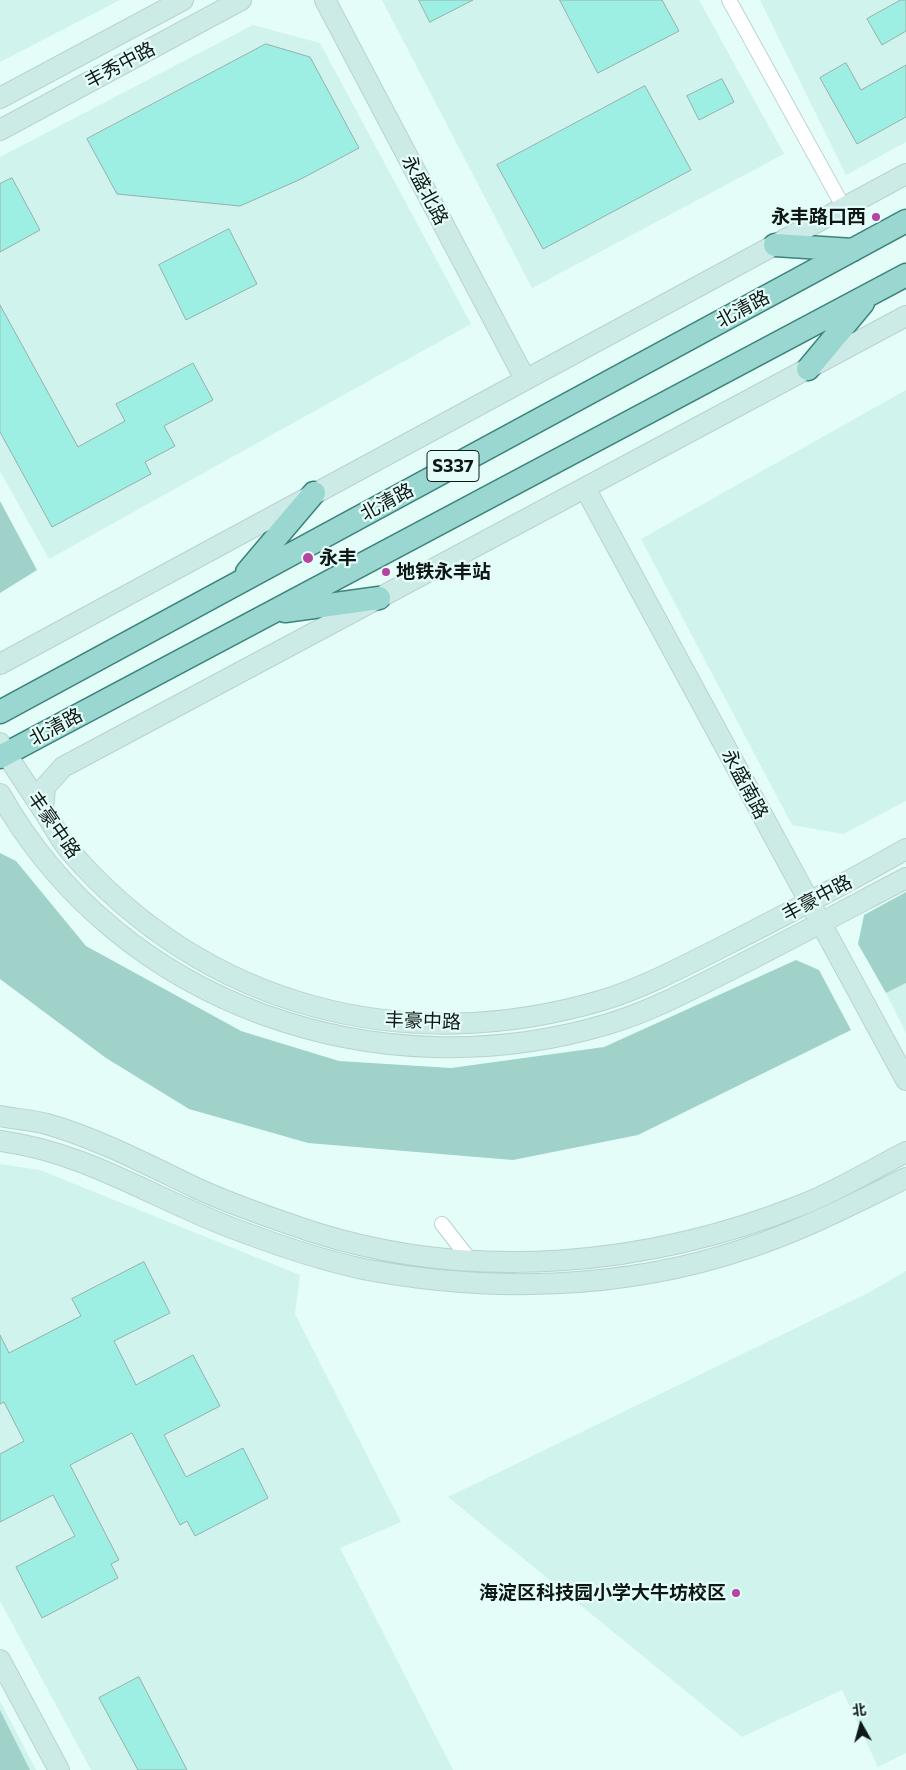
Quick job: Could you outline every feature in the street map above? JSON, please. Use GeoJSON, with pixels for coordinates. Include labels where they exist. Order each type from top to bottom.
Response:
{"type":"FeatureCollection","features":[{"type":"Feature","properties":{"kind":"main road","name":"北清路"},"geometry":{"type":"LineString","coordinates":[[0,712],[906,221]]}},
{"type":"Feature","properties":{"kind":"main road"},"geometry":{"type":"LineString","coordinates":[[775,245],[853,250]]}},
{"type":"Feature","properties":{"kind":"main road","name":"北清路"},"geometry":{"type":"LineString","coordinates":[[2,751],[271,612],[906,275]]}},
{"type":"Feature","properties":{"kind":"main road"},"geometry":{"type":"LineString","coordinates":[[808,369],[871,294]]}},
{"type":"Feature","properties":{"kind":"main road"},"geometry":{"type":"LineString","coordinates":[[238,583],[314,493]]}},
{"type":"Feature","properties":{"kind":"main road"},"geometry":{"type":"LineString","coordinates":[[271,612],[379,598]]}},
{"type":"Feature","properties":{"kind":"street","name":"丰秀中路"},"geometry":{"type":"LineString","coordinates":[[0,98],[182,0]]}},
{"type":"Feature","properties":{"kind":"street","name":"丰秀中路"},"geometry":{"type":"LineString","coordinates":[[0,130],[240,0]]}},
{"type":"Feature","properties":{"kind":"street","name":"永盛北路"},"geometry":{"type":"LineString","coordinates":[[325,0],[525,380]]}},
{"type":"Feature","properties":{"kind":"street"},"geometry":{"type":"LineString","coordinates":[[729,0],[844,208]]}},
{"type":"Feature","properties":{"kind":"street"},"geometry":{"type":"LineString","coordinates":[[0,664],[906,174]]}},
{"type":"Feature","properties":{"kind":"street","name":"北清路"},"geometry":{"type":"LineString","coordinates":[[43,810],[45,787],[62,767],[808,369],[904,322]]}},
{"type":"Feature","properties":{"kind":"street","name":"永盛南路"},"geometry":{"type":"LineString","coordinates":[[585,488],[906,1080]]}},
{"type":"Feature","properties":{"kind":"street","name":"丰豪中路"},"geometry":{"type":"LineString","coordinates":[[2,751],[43,810],[66,848],[95,878],[138,917],[166,938],[230,977],[266,993],[346,1014],[402,1023],[448,1024],[504,1020],[552,1014],[605,999],[660,978],[810,903],[906,849]]}},
{"type":"Feature","properties":{"kind":"street","name":"丰豪中路"},"geometry":{"type":"LineString","coordinates":[[0,794],[8,820],[53,871],[118,932],[175,972],[220,997],[291,1025],[333,1037],[375,1044],[424,1048],[479,1047],[560,1036],[609,1024],[673,999],[906,878]]}},
{"type":"Feature","properties":{"kind":"street"},"geometry":{"type":"LineString","coordinates":[[0,1116],[47,1124],[102,1144],[200,1190],[314,1232],[417,1257],[470,1260],[587,1260],[671,1246],[749,1225],[807,1203],[906,1152]]}},
{"type":"Feature","properties":{"kind":"street"},"geometry":{"type":"LineString","coordinates":[[0,1141],[30,1145],[91,1164],[236,1230],[300,1253],[362,1268],[423,1278],[478,1282],[545,1284],[589,1282],[673,1269],[744,1250],[810,1225],[906,1178]]}},
{"type":"Feature","properties":{"kind":"street"},"geometry":{"type":"LineString","coordinates":[[442,1224],[470,1260]]}},
{"type":"Feature","properties":{"kind":"street"},"geometry":{"type":"LineString","coordinates":[[0,1660],[59,1770]]}},
{"type":"Feature","properties":{"kind":"shaded area"},"geometry":{"type":"Polygon","coordinates":[[[0,0],[120,0],[0,62],[0,0]]]}},
{"type":"Feature","properties":{"kind":"shaded area"},"geometry":{"type":"Polygon","coordinates":[[[382,0],[699,0],[784,154],[532,288],[382,0]]]}},
{"type":"Feature","properties":{"kind":"shaded area"},"geometry":{"type":"Polygon","coordinates":[[[760,0],[906,0],[906,142],[846,175],[760,0]]]}},
{"type":"Feature","properties":{"kind":"shaded area"},"geometry":{"type":"Polygon","coordinates":[[[253,25],[320,43],[471,324],[49,559],[0,471],[0,157],[253,25]]]}},
{"type":"Feature","properties":{"kind":"shaded area"},"geometry":{"type":"Polygon","coordinates":[[[906,390],[906,801],[843,834],[792,825],[641,539],[906,390]]]}},
{"type":"Feature","properties":{"kind":"shaded area"},"geometry":{"type":"Polygon","coordinates":[[[906,983],[906,1033],[886,993],[906,983]]]}},
{"type":"Feature","properties":{"kind":"shaded area"},"geometry":{"type":"Polygon","coordinates":[[[0,1164],[40,1170],[300,1275],[295,1314],[401,1522],[340,1548],[453,1770],[91,1770],[0,1601],[0,1164]]]}},
{"type":"Feature","properties":{"kind":"shaded area","name":"海淀区科技园小学大牛坊校区"},"geometry":{"type":"Polygon","coordinates":[[[906,1271],[906,1753],[878,1767],[842,1690],[742,1737],[448,1497],[870,1292],[906,1271]]]}},
{"type":"Feature","properties":{"kind":"shaded area"},"geometry":{"type":"Polygon","coordinates":[[[0,1701],[36,1770],[0,1770],[0,1701]]]}},
{"type":"Feature","properties":{"kind":"green space"},"geometry":{"type":"Polygon","coordinates":[[[0,501],[37,570],[0,593],[0,501]]]}},
{"type":"Feature","properties":{"kind":"green space"},"geometry":{"type":"Polygon","coordinates":[[[0,853],[16,861],[86,946],[241,1031],[339,1061],[451,1068],[604,1047],[796,960],[819,970],[851,1030],[638,1135],[513,1160],[308,1143],[189,1109],[106,1058],[0,979],[0,853]]]}},
{"type":"Feature","properties":{"kind":"green space"},"geometry":{"type":"Polygon","coordinates":[[[906,892],[906,983],[886,993],[858,944],[864,915],[906,892]]]}},
{"type":"Feature","properties":{"kind":"green space"},"geometry":{"type":"Polygon","coordinates":[[[0,1710],[30,1770],[0,1770],[0,1710]]]}},
{"type":"Feature","properties":{"kind":"building"},"geometry":{"type":"Polygon","coordinates":[[[419,0],[473,0],[430,22],[419,0]]]}},
{"type":"Feature","properties":{"kind":"building"},"geometry":{"type":"Polygon","coordinates":[[[560,0],[662,0],[679,31],[598,73],[560,0]]]}},
{"type":"Feature","properties":{"kind":"building"},"geometry":{"type":"Polygon","coordinates":[[[901,0],[906,0],[906,31],[882,45],[867,19],[901,0]]]}},
{"type":"Feature","properties":{"kind":"building"},"geometry":{"type":"Polygon","coordinates":[[[266,44],[310,57],[359,148],[301,179],[240,206],[117,194],[87,139],[266,44]]]}},
{"type":"Feature","properties":{"kind":"building"},"geometry":{"type":"Polygon","coordinates":[[[846,63],[861,90],[906,65],[906,117],[857,144],[820,78],[846,63]]]}},
{"type":"Feature","properties":{"kind":"building"},"geometry":{"type":"Polygon","coordinates":[[[722,79],[734,102],[699,120],[687,96],[722,79]]]}},
{"type":"Feature","properties":{"kind":"building"},"geometry":{"type":"Polygon","coordinates":[[[645,86],[691,170],[543,249],[497,165],[645,86]]]}},
{"type":"Feature","properties":{"kind":"building"},"geometry":{"type":"Polygon","coordinates":[[[12,178],[40,230],[0,252],[0,184],[12,178]]]}},
{"type":"Feature","properties":{"kind":"building"},"geometry":{"type":"Polygon","coordinates":[[[229,229],[257,284],[186,320],[159,265],[229,229]]]}},
{"type":"Feature","properties":{"kind":"building"},"geometry":{"type":"Polygon","coordinates":[[[0,305],[78,447],[125,421],[116,404],[193,363],[213,400],[164,426],[175,446],[145,462],[151,474],[52,527],[0,432],[0,305]]]}},
{"type":"Feature","properties":{"kind":"building"},"geometry":{"type":"Polygon","coordinates":[[[144,1262],[170,1313],[114,1341],[136,1385],[193,1355],[220,1406],[164,1435],[186,1477],[243,1448],[268,1498],[195,1536],[187,1521],[180,1525],[132,1433],[70,1465],[119,1560],[111,1564],[118,1578],[42,1618],[16,1567],[75,1536],[53,1495],[0,1522],[0,1454],[24,1441],[4,1402],[0,1404],[0,1335],[9,1353],[81,1316],[72,1299],[144,1262]]]}},
{"type":"Feature","properties":{"kind":"building"},"geometry":{"type":"Polygon","coordinates":[[[139,1677],[187,1770],[138,1770],[99,1698],[139,1677]]]}},
{"type":"Feature","properties":{"kind":"place","name":"永丰路口西"},"geometry":{"type":"Point","coordinates":[876,217]}},
{"type":"Feature","properties":{"kind":"place","name":"永丰"},"geometry":{"type":"Point","coordinates":[308,558]}},
{"type":"Feature","properties":{"kind":"place","name":"地铁永丰站"},"geometry":{"type":"Point","coordinates":[386,572]}},
{"type":"Feature","properties":{"kind":"place","name":"海淀区科技园小学大牛坊校区"},"geometry":{"type":"Point","coordinates":[736,1593]}}]}
